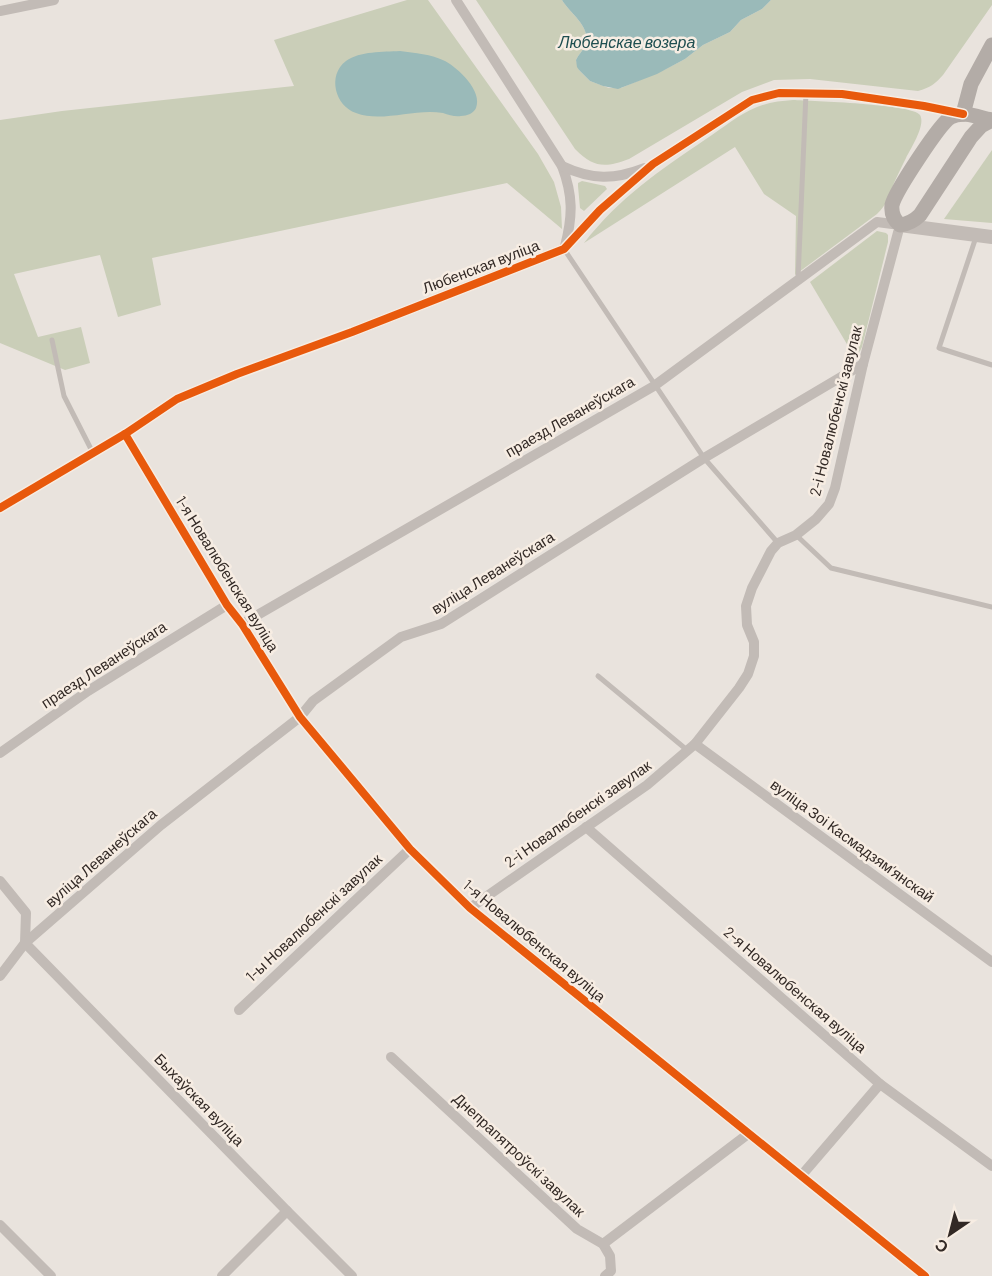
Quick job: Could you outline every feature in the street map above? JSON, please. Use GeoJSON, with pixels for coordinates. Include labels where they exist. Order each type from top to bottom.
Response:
{"type":"FeatureCollection","features":[{"type":"Feature","properties":{"kind":"main road"},"geometry":{"type":"LineString","coordinates":[[963,114],[971,84],[992,45]]}},
{"type":"Feature","properties":{"kind":"main road"},"geometry":{"type":"LineString","coordinates":[[963,114],[973,124],[971,137]]}},
{"type":"Feature","properties":{"kind":"main road"},"geometry":{"type":"LineString","coordinates":[[963,114],[992,120],[981,126],[971,137],[920,215],[910,223],[900,225],[893,218],[892,206],[899,191],[940,127],[950,117],[963,114]]}},
{"type":"Feature","properties":{"kind":"street"},"geometry":{"type":"LineString","coordinates":[[0,11],[54,0]]}},
{"type":"Feature","properties":{"kind":"street"},"geometry":{"type":"LineString","coordinates":[[456,0],[562,166],[571,205],[570,225],[564,249]]}},
{"type":"Feature","properties":{"kind":"street","name":"Любенская вуліца"},"geometry":{"type":"LineString","coordinates":[[0,508],[125,434],[177,399],[564,249],[600,210],[653,164],[752,100],[779,93],[842,94],[963,114]]}},
{"type":"Feature","properties":{"kind":"street","name":"Любенская вуліца"},"geometry":{"type":"LineString","coordinates":[[562,166],[592,177],[606,177],[628,173],[653,164]]}},
{"type":"Feature","properties":{"kind":"street","name":"праезд Леванеўскага"},"geometry":{"type":"LineString","coordinates":[[242,624],[654,386],[877,222],[900,225]]}},
{"type":"Feature","properties":{"kind":"street"},"geometry":{"type":"LineString","coordinates":[[900,225],[992,237]]}},
{"type":"Feature","properties":{"kind":"street","name":"2-і Новалюбенскі завулак"},"geometry":{"type":"LineString","coordinates":[[470,908],[647,785],[692,748],[748,674],[754,656],[754,642],[747,625],[746,606],[752,588],[771,551],[778,543],[796,535],[816,519],[829,504],[835,488],[863,364],[900,225]]}},
{"type":"Feature","properties":{"kind":"street","name":"вуліца Леванеўскага"},"geometry":{"type":"LineString","coordinates":[[0,976],[25,943],[161,825],[300,717],[313,701],[402,637],[441,624],[704,458],[863,364]]}},
{"type":"Feature","properties":{"kind":"street","name":"1-я Новалюбенская вуліца"},"geometry":{"type":"LineString","coordinates":[[125,434],[227,605],[242,624],[300,717],[410,849],[470,908],[925,1276]]}},
{"type":"Feature","properties":{"kind":"street","name":"праезд Леванеўскага"},"geometry":{"type":"LineString","coordinates":[[0,753],[88,691],[227,605]]}},
{"type":"Feature","properties":{"kind":"street","name":"вуліца Зоі Касмадзямʼянскай"},"geometry":{"type":"LineString","coordinates":[[692,748],[992,962]]}},
{"type":"Feature","properties":{"kind":"street","name":"2-я Новалюбенская вуліца"},"geometry":{"type":"LineString","coordinates":[[586,827],[880,1084],[992,1166]]}},
{"type":"Feature","properties":{"kind":"street","name":"1-ы Новалюбенскі завулак"},"geometry":{"type":"LineString","coordinates":[[239,1010],[410,849]]}},
{"type":"Feature","properties":{"kind":"street"},"geometry":{"type":"LineString","coordinates":[[0,881],[26,913],[25,943]]}},
{"type":"Feature","properties":{"kind":"street","name":"Быхаўская вуліца"},"geometry":{"type":"LineString","coordinates":[[25,943],[352,1276]]}},
{"type":"Feature","properties":{"kind":"street","name":"Днепрапятроўскі завулак"},"geometry":{"type":"LineString","coordinates":[[391,1058],[577,1229],[603,1244]]}},
{"type":"Feature","properties":{"kind":"street"},"geometry":{"type":"LineString","coordinates":[[801,1176],[880,1084]]}},
{"type":"Feature","properties":{"kind":"street"},"geometry":{"type":"LineString","coordinates":[[605,1276],[611,1271],[610,1256],[603,1244],[748,1134]]}},
{"type":"Feature","properties":{"kind":"street"},"geometry":{"type":"LineString","coordinates":[[222,1276],[286,1211]]}},
{"type":"Feature","properties":{"kind":"street"},"geometry":{"type":"LineString","coordinates":[[0,1225],[51,1276]]}},
{"type":"Feature","properties":{"kind":"lane"},"geometry":{"type":"LineString","coordinates":[[798,280],[806,93]]}},
{"type":"Feature","properties":{"kind":"lane"},"geometry":{"type":"LineString","coordinates":[[976,236],[939,348],[992,365]]}},
{"type":"Feature","properties":{"kind":"lane"},"geometry":{"type":"LineString","coordinates":[[564,249],[704,458],[778,543]]}},
{"type":"Feature","properties":{"kind":"lane"},"geometry":{"type":"LineString","coordinates":[[52,340],[64,396],[93,453]]}},
{"type":"Feature","properties":{"kind":"lane"},"geometry":{"type":"LineString","coordinates":[[796,535],[831,568],[992,607]]}},
{"type":"Feature","properties":{"kind":"lane"},"geometry":{"type":"LineString","coordinates":[[598,676],[692,748]]}},
{"type":"Feature","properties":{"kind":"green space"},"geometry":{"type":"Polygon","coordinates":[[[407,0],[428,0],[538,154],[554,182],[561,207],[562,229],[507,183],[152,258],[161,305],[118,317],[100,255],[14,274],[38,337],[81,327],[90,363],[65,370],[0,343],[0,120],[62,111],[294,86],[274,40],[407,0]]]}},
{"type":"Feature","properties":{"kind":"green space"},"geometry":{"type":"Polygon","coordinates":[[[476,0],[562,0],[584,27],[586,34],[584,47],[576,60],[579,70],[590,81],[609,88],[621,88],[685,59],[703,45],[730,32],[741,20],[762,9],[771,0],[992,0],[992,5],[943,75],[926,88],[918,91],[810,79],[774,80],[742,92],[629,159],[606,165],[588,160],[575,149],[476,0]]]}},
{"type":"Feature","properties":{"kind":"green space"},"geometry":{"type":"Polygon","coordinates":[[[793,100],[900,108],[913,111],[920,115],[921,119],[917,137],[880,211],[795,275],[796,216],[764,194],[735,147],[584,243],[626,198],[672,162],[750,110],[762,105],[793,100]]]}},
{"type":"Feature","properties":{"kind":"green space"},"geometry":{"type":"Polygon","coordinates":[[[992,150],[992,223],[944,219],[992,150]]]}},
{"type":"Feature","properties":{"kind":"green space"},"geometry":{"type":"Polygon","coordinates":[[[582,181],[605,186],[607,189],[584,211],[580,208],[578,186],[578,183],[582,181]]]}},
{"type":"Feature","properties":{"kind":"green space"},"geometry":{"type":"Polygon","coordinates":[[[877,231],[888,235],[888,242],[862,347],[854,356],[810,282],[877,231]]]}},
{"type":"Feature","properties":{"kind":"water","name":"Любенскае возера"},"geometry":{"type":"Polygon","coordinates":[[[562,0],[771,0],[762,9],[741,20],[730,32],[703,45],[685,59],[657,74],[618,89],[590,81],[577,67],[576,60],[584,47],[586,34],[584,27],[562,0]]]}},
{"type":"Feature","properties":{"kind":"water"},"geometry":{"type":"Polygon","coordinates":[[[400,51],[434,57],[456,69],[468,81],[476,94],[475,110],[468,115],[459,116],[421,112],[377,117],[356,113],[343,104],[335,82],[340,67],[346,61],[365,54],[400,51]]]}},
{"type":"Feature","properties":{"kind":"cycle path"},"geometry":{"type":"LineString","coordinates":[[0,508],[125,434],[177,399],[564,249],[600,210],[653,164],[752,100],[779,93],[842,94],[963,114]]}},
{"type":"Feature","properties":{"kind":"cycle path"},"geometry":{"type":"LineString","coordinates":[[125,434],[227,605],[242,624],[300,717],[410,849],[470,908],[925,1276]]}}]}
